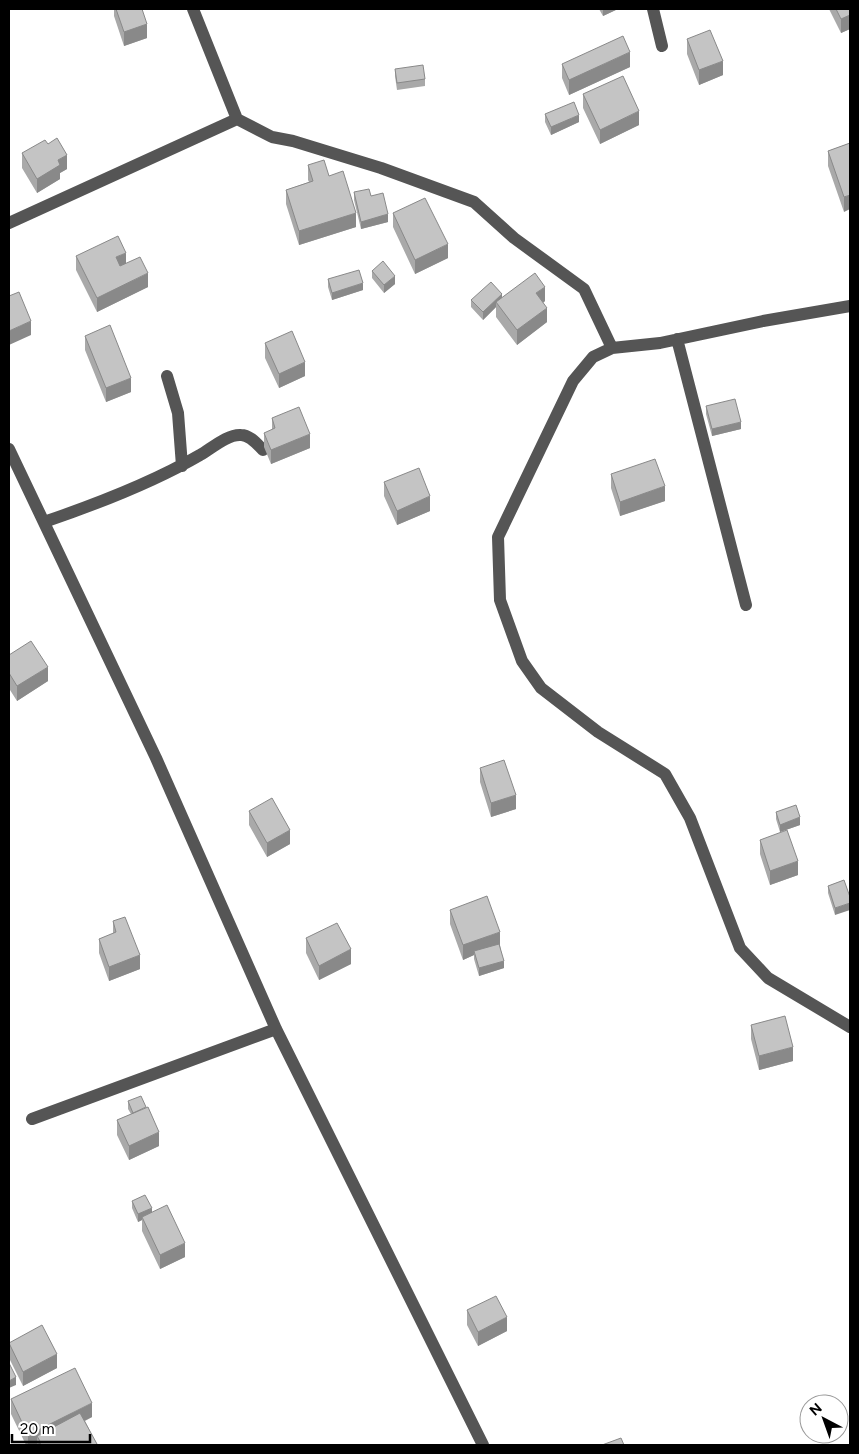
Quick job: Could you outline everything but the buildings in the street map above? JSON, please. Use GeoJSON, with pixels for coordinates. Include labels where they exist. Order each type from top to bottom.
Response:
{"type":"FeatureCollection","features":[{"type":"Feature","properties":{"kind":"street"},"geometry":{"type":"LineString","coordinates":[[194,9],[237,120],[272,137],[293,141],[381,168],[474,202],[514,238],[584,290],[612,348]]}},
{"type":"Feature","properties":{"kind":"street"},"geometry":{"type":"LineString","coordinates":[[653,9],[662,46]]}},
{"type":"Feature","properties":{"kind":"street"},"geometry":{"type":"LineString","coordinates":[[9,223],[237,120]]}},
{"type":"Feature","properties":{"kind":"street"},"geometry":{"type":"LineString","coordinates":[[850,306],[763,321],[678,339],[612,348],[593,357],[573,381],[498,537],[500,600],[522,661],[541,688],[598,732],[665,774],[690,818],[740,948],[768,978],[850,1027]]}},
{"type":"Feature","properties":{"kind":"street"},"geometry":{"type":"LineString","coordinates":[[678,339],[746,605]]}},
{"type":"Feature","properties":{"kind":"street"},"geometry":{"type":"LineString","coordinates":[[167,376],[178,413],[182,466]]}},
{"type":"Feature","properties":{"kind":"street"},"geometry":{"type":"LineString","coordinates":[[44,522],[77,511],[182,466],[228,438],[241,434],[248,437],[263,450]]}},
{"type":"Feature","properties":{"kind":"street"},"geometry":{"type":"LineString","coordinates":[[9,449],[156,758],[276,1029],[483,1445]]}},
{"type":"Feature","properties":{"kind":"street"},"geometry":{"type":"LineString","coordinates":[[32,1119],[276,1029]]}}]}
